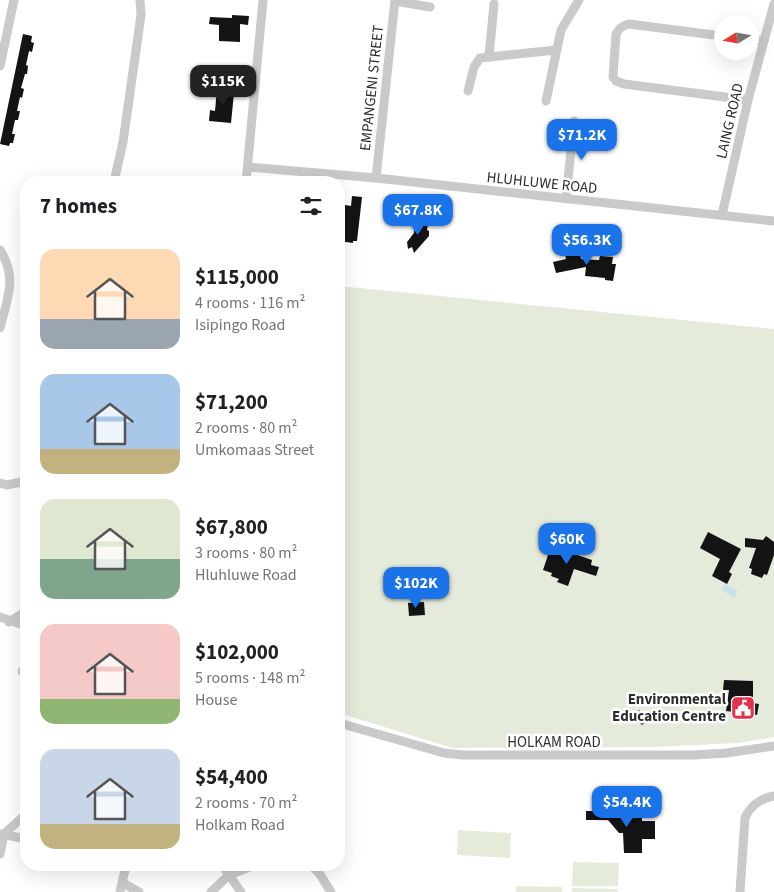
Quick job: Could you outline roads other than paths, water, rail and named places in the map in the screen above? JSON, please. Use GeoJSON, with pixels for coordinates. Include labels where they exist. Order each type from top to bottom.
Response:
{"type":"FeatureCollection","features":[{"type":"Feature","properties":{"kind":"street"},"geometry":{"type":"LineString","coordinates":[[0,66],[14,0]]}},
{"type":"Feature","properties":{"kind":"street"},"geometry":{"type":"LineString","coordinates":[[115,176],[123,142],[140,24],[140,0]]}},
{"type":"Feature","properties":{"kind":"street"},"geometry":{"type":"LineString","coordinates":[[247,176],[263,0]]}},
{"type":"Feature","properties":{"kind":"street"},"geometry":{"type":"LineString","coordinates":[[395,0],[430,7]]}},
{"type":"Feature","properties":{"kind":"street","name":"EMPANGENI STREET"},"geometry":{"type":"LineString","coordinates":[[376,178],[395,0]]}},
{"type":"Feature","properties":{"kind":"street"},"geometry":{"type":"LineString","coordinates":[[546,100],[556,50],[565,21],[580,0]]}},
{"type":"Feature","properties":{"kind":"street"},"geometry":{"type":"LineString","coordinates":[[489,57],[494,4]]}},
{"type":"Feature","properties":{"kind":"street","name":"LAING ROAD"},"geometry":{"type":"LineString","coordinates":[[722,215],[748,100],[774,4]]}},
{"type":"Feature","properties":{"kind":"street"},"geometry":{"type":"LineString","coordinates":[[714,35],[629,24],[624,25],[616,34],[613,77],[616,81],[624,84],[748,100]]}},
{"type":"Feature","properties":{"kind":"street"},"geometry":{"type":"LineString","coordinates":[[759,41],[764,41]]}},
{"type":"Feature","properties":{"kind":"street"},"geometry":{"type":"LineString","coordinates":[[468,92],[477,61],[480,58],[556,50]]}},
{"type":"Feature","properties":{"kind":"street"},"geometry":{"type":"LineString","coordinates":[[566,199],[574,121]]}},
{"type":"Feature","properties":{"kind":"street","name":"HLUHLUWE ROAD"},"geometry":{"type":"LineString","coordinates":[[248,167],[376,178],[774,221]]}},
{"type":"Feature","properties":{"kind":"street"},"geometry":{"type":"LineString","coordinates":[[0,250],[10,272],[8,292],[0,328]]}},
{"type":"Feature","properties":{"kind":"street"},"geometry":{"type":"LineString","coordinates":[[0,483],[7,485],[20,482]]}},
{"type":"Feature","properties":{"kind":"street"},"geometry":{"type":"LineString","coordinates":[[9,622],[20,616]]}},
{"type":"Feature","properties":{"kind":"street"},"geometry":{"type":"LineString","coordinates":[[0,617],[20,630]]}},
{"type":"Feature","properties":{"kind":"street"},"geometry":{"type":"LineString","coordinates":[[9,622],[20,625]]}},
{"type":"Feature","properties":{"kind":"street","name":"HOLKAM ROAD"},"geometry":{"type":"LineString","coordinates":[[345,725],[429,749],[463,755],[694,756],[774,746]]}},
{"type":"Feature","properties":{"kind":"street"},"geometry":{"type":"LineString","coordinates":[[740,892],[745,818],[758,802],[774,796]]}},
{"type":"Feature","properties":{"kind":"street"},"geometry":{"type":"LineString","coordinates":[[0,854],[2,834],[20,819]]}},
{"type":"Feature","properties":{"kind":"street"},"geometry":{"type":"LineString","coordinates":[[2,834],[20,838]]}},
{"type":"Feature","properties":{"kind":"street"},"geometry":{"type":"LineString","coordinates":[[125,871],[122,887],[139,892]]}},
{"type":"Feature","properties":{"kind":"street"},"geometry":{"type":"LineString","coordinates":[[226,871],[241,892]]}},
{"type":"Feature","properties":{"kind":"street"},"geometry":{"type":"LineString","coordinates":[[211,892],[228,875],[239,871]]}},
{"type":"Feature","properties":{"kind":"street"},"geometry":{"type":"LineString","coordinates":[[318,871],[331,892]]}},
{"type":"Feature","properties":{"kind":"water"},"geometry":{"type":"Polygon","coordinates":[[[725,584],[738,591],[734,598],[722,590],[725,584]]]}},
{"type":"Feature","properties":{"kind":"place","name":"Environmental Education Centre"},"geometry":{"type":"Point","coordinates":[743,708]}}]}
